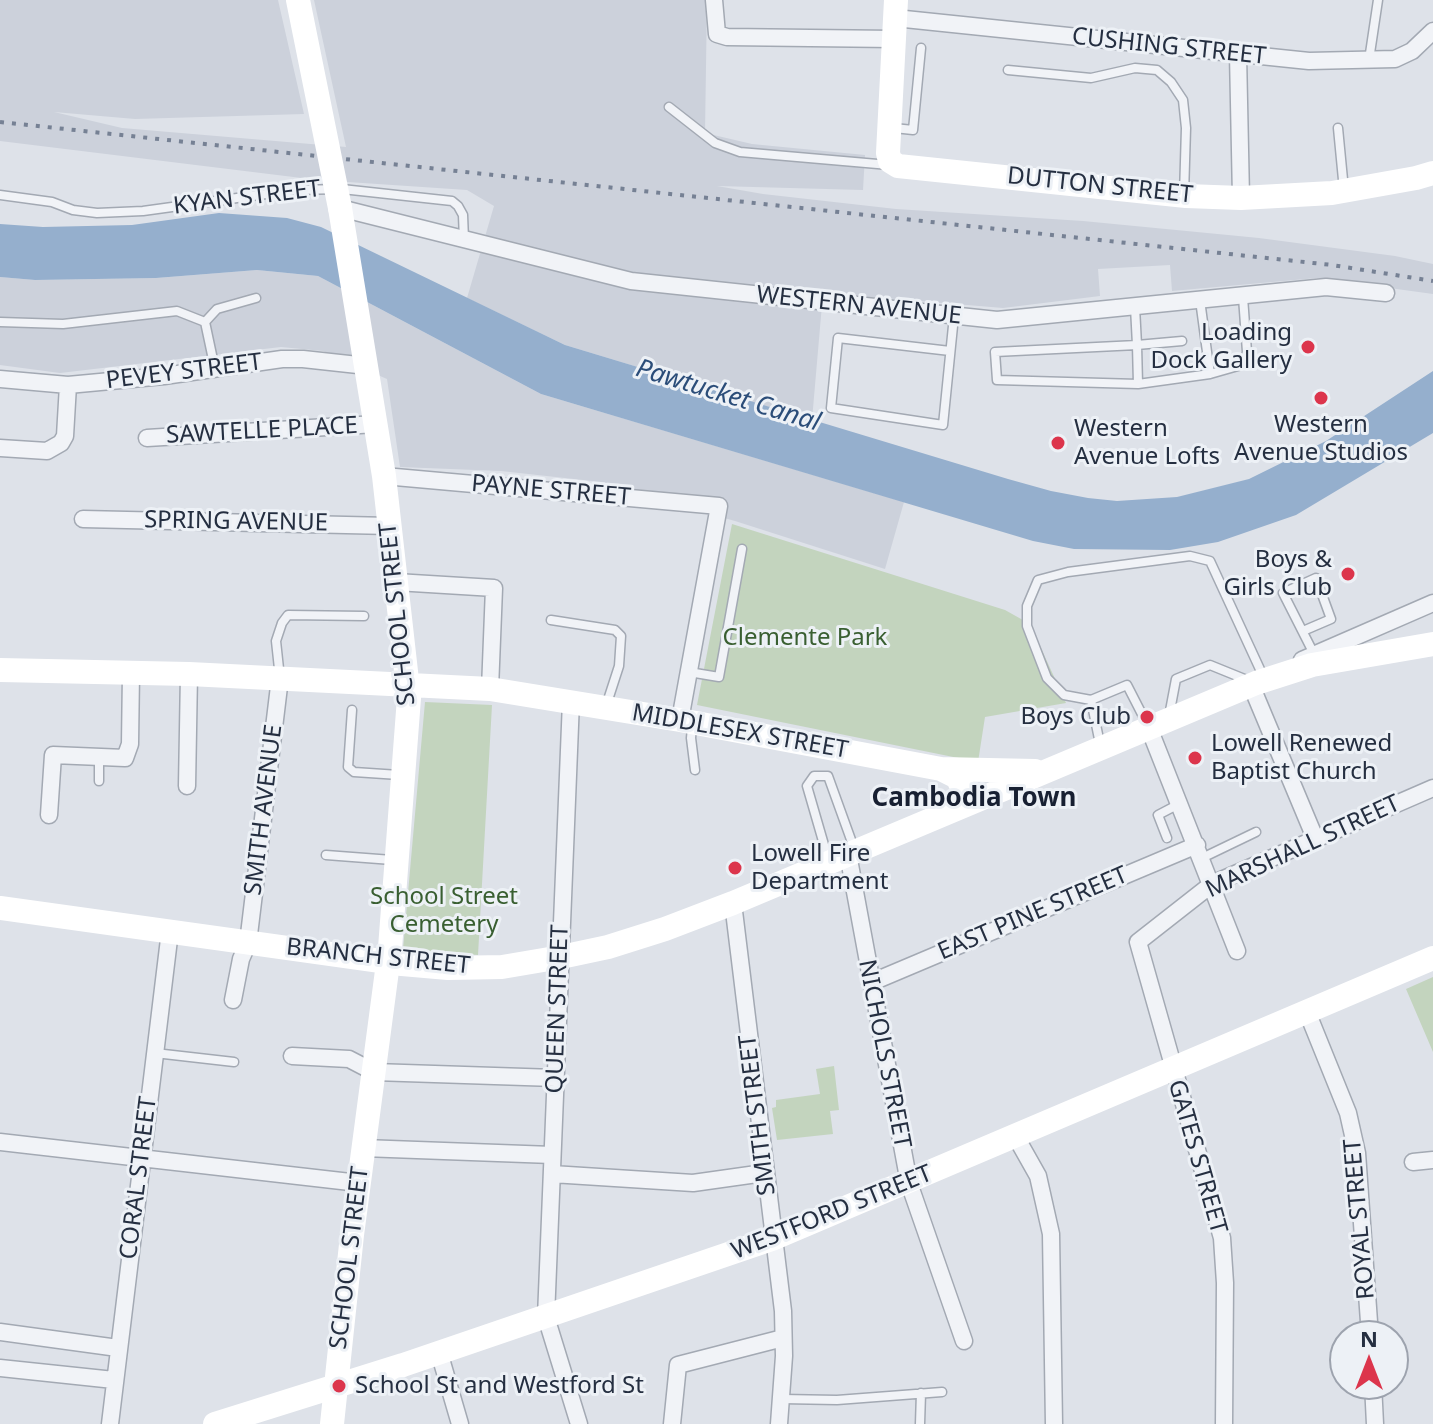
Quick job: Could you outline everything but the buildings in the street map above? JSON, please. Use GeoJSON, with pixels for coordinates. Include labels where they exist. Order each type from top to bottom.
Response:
{"type":"FeatureCollection","features":[{"type":"Feature","properties":{"kind":"main road","name":"SCHOOL STREET"},"geometry":{"type":"LineString","coordinates":[[298,0],[340,208],[367,366],[384,476],[409,698],[388,963],[363,1148],[332,1424]]}},
{"type":"Feature","properties":{"kind":"main road"},"geometry":{"type":"LineString","coordinates":[[895,19],[888,157],[898,166]]}},
{"type":"Feature","properties":{"kind":"main road","name":"DUTTON STREET"},"geometry":{"type":"LineString","coordinates":[[898,166],[1184,196],[1241,198],[1345,190],[1433,173]]}},
{"type":"Feature","properties":{"kind":"main road"},"geometry":{"type":"LineString","coordinates":[[941,769],[957,777],[970,803],[1257,682],[1312,665],[1433,644]]}},
{"type":"Feature","properties":{"kind":"main road","name":"MIDDLESEX STREET"},"geometry":{"type":"LineString","coordinates":[[0,670],[189,674],[490,689],[687,721],[941,769],[1046,771]]}},
{"type":"Feature","properties":{"kind":"main road","name":"BRANCH STREET"},"geometry":{"type":"LineString","coordinates":[[0,908],[388,963],[448,968],[502,967],[608,947],[665,929],[970,803]]}},
{"type":"Feature","properties":{"kind":"main road","name":"WESTFORD STREET"},"geometry":{"type":"LineString","coordinates":[[215,1424],[546,1317],[772,1239],[1308,1014],[1433,958]]}},
{"type":"Feature","properties":{"kind":"street","name":"CUSHING STREET"},"geometry":{"type":"LineString","coordinates":[[714,0],[717,34],[727,37],[895,19],[1309,61],[1395,59],[1412,51],[1433,31]]}},
{"type":"Feature","properties":{"kind":"street"},"geometry":{"type":"LineString","coordinates":[[1238,54],[1241,198]]}},
{"type":"Feature","properties":{"kind":"street","name":"WESTERN AVENUE"},"geometry":{"type":"LineString","coordinates":[[340,208],[631,281],[997,320],[1326,287],[1386,293]]}},
{"type":"Feature","properties":{"kind":"street","name":"PEVEY STREET"},"geometry":{"type":"LineString","coordinates":[[0,379],[68,385],[292,359],[367,366]]}},
{"type":"Feature","properties":{"kind":"street"},"geometry":{"type":"LineString","coordinates":[[0,448],[47,451],[61,443],[65,436],[68,385]]}},
{"type":"Feature","properties":{"kind":"street","name":"SAWTELLE PLACE"},"geometry":{"type":"LineString","coordinates":[[147,438],[376,424]]}},
{"type":"Feature","properties":{"kind":"street","name":"PAYNE STREET"},"geometry":{"type":"LineString","coordinates":[[384,476],[719,506],[689,672]]}},
{"type":"Feature","properties":{"kind":"street","name":"SPRING AVENUE"},"geometry":{"type":"LineString","coordinates":[[83,519],[390,526]]}},
{"type":"Feature","properties":{"kind":"street"},"geometry":{"type":"LineString","coordinates":[[396,582],[494,588],[490,689]]}},
{"type":"Feature","properties":{"kind":"street"},"geometry":{"type":"LineString","coordinates":[[1315,838],[1257,682],[1433,603]]}},
{"type":"Feature","properties":{"kind":"street"},"geometry":{"type":"LineString","coordinates":[[687,721],[689,672]]}},
{"type":"Feature","properties":{"kind":"street"},"geometry":{"type":"LineString","coordinates":[[49,815],[53,755],[125,758],[130,744],[131,673]]}},
{"type":"Feature","properties":{"kind":"street"},"geometry":{"type":"LineString","coordinates":[[187,786],[189,674]]}},
{"type":"Feature","properties":{"kind":"street","name":"SMITH AVENUE"},"geometry":{"type":"LineString","coordinates":[[233,1000],[241,959],[248,943],[280,678]]}},
{"type":"Feature","properties":{"kind":"street","name":"QUEEN STREET"},"geometry":{"type":"LineString","coordinates":[[571,701],[546,1317],[579,1424]]}},
{"type":"Feature","properties":{"kind":"street"},"geometry":{"type":"LineString","coordinates":[[1158,724],[1180,804],[1237,951]]}},
{"type":"Feature","properties":{"kind":"street","name":"MARSHALL STREET"},"geometry":{"type":"LineString","coordinates":[[1138,942],[1212,884],[1433,788]]}},
{"type":"Feature","properties":{"kind":"street","name":"EAST PINE STREET"},"geometry":{"type":"LineString","coordinates":[[870,983],[1199,852]]}},
{"type":"Feature","properties":{"kind":"street","name":"NICHOLS STREET"},"geometry":{"type":"LineString","coordinates":[[844,856],[909,1183],[964,1341]]}},
{"type":"Feature","properties":{"kind":"street","name":"SMITH STREET"},"geometry":{"type":"LineString","coordinates":[[733,903],[783,1311],[779,1424]]}},
{"type":"Feature","properties":{"kind":"street","name":"CORAL STREET"},"geometry":{"type":"LineString","coordinates":[[110,1424],[170,931]]}},
{"type":"Feature","properties":{"kind":"street","name":"GATES STREET"},"geometry":{"type":"LineString","coordinates":[[1138,942],[1222,1238],[1225,1283],[1224,1424]]}},
{"type":"Feature","properties":{"kind":"street","name":"ROYAL STREET"},"geometry":{"type":"LineString","coordinates":[[1308,1014],[1348,1113],[1355,1143],[1369,1320]]}},
{"type":"Feature","properties":{"kind":"street"},"geometry":{"type":"LineString","coordinates":[[292,1056],[349,1059],[374,1072],[555,1078]]}},
{"type":"Feature","properties":{"kind":"street"},"geometry":{"type":"LineString","coordinates":[[1016,1137],[1038,1176],[1051,1234],[1054,1424]]}},
{"type":"Feature","properties":{"kind":"street"},"geometry":{"type":"LineString","coordinates":[[0,1142],[359,1183]]}},
{"type":"Feature","properties":{"kind":"street"},"geometry":{"type":"LineString","coordinates":[[363,1148],[552,1155]]}},
{"type":"Feature","properties":{"kind":"street"},"geometry":{"type":"LineString","coordinates":[[1413,1162],[1433,1160]]}},
{"type":"Feature","properties":{"kind":"street"},"geometry":{"type":"LineString","coordinates":[[552,1174],[693,1183],[764,1173]]}},
{"type":"Feature","properties":{"kind":"street"},"geometry":{"type":"LineString","coordinates":[[0,1332],[118,1348]]}},
{"type":"Feature","properties":{"kind":"street"},"geometry":{"type":"LineString","coordinates":[[672,1424],[678,1365],[783,1338]]}},
{"type":"Feature","properties":{"kind":"street"},"geometry":{"type":"LineString","coordinates":[[439,1352],[460,1424]]}},
{"type":"Feature","properties":{"kind":"street"},"geometry":{"type":"LineString","coordinates":[[0,1368],[114,1380]]}},
{"type":"Feature","properties":{"kind":"street"},"geometry":{"type":"LineString","coordinates":[[1374,1400],[1375,1424]]}},
{"type":"Feature","properties":{"kind":"lane"},"geometry":{"type":"LineString","coordinates":[[1369,60],[1378,0]]}},
{"type":"Feature","properties":{"kind":"lane"},"geometry":{"type":"LineString","coordinates":[[889,128],[913,130],[921,48]]}},
{"type":"Feature","properties":{"kind":"lane"},"geometry":{"type":"LineString","coordinates":[[1008,70],[1091,78],[1135,68],[1157,70],[1171,82],[1183,100],[1186,128],[1184,196]]}},
{"type":"Feature","properties":{"kind":"lane"},"geometry":{"type":"LineString","coordinates":[[669,107],[715,143],[740,152],[898,166]]}},
{"type":"Feature","properties":{"kind":"lane"},"geometry":{"type":"LineString","coordinates":[[1338,128],[1345,190]]}},
{"type":"Feature","properties":{"kind":"lane","name":"KYAN STREET"},"geometry":{"type":"LineString","coordinates":[[0,195],[52,202],[85,212],[119,213],[295,190],[342,189],[452,201],[463,215],[464,240]]}},
{"type":"Feature","properties":{"kind":"lane"},"geometry":{"type":"LineString","coordinates":[[1182,341],[995,352],[997,380],[1138,384],[1210,374],[1238,366],[1245,360],[1247,352],[1243,297]]}},
{"type":"Feature","properties":{"kind":"lane"},"geometry":{"type":"LineString","coordinates":[[205,322],[217,309],[256,298]]}},
{"type":"Feature","properties":{"kind":"lane"},"geometry":{"type":"LineString","coordinates":[[1200,300],[1210,374]]}},
{"type":"Feature","properties":{"kind":"lane"},"geometry":{"type":"LineString","coordinates":[[1135,307],[1138,384]]}},
{"type":"Feature","properties":{"kind":"lane"},"geometry":{"type":"LineString","coordinates":[[0,322],[63,324],[177,311],[205,322]]}},
{"type":"Feature","properties":{"kind":"lane"},"geometry":{"type":"LineString","coordinates":[[950,351],[838,338],[831,408],[943,425],[954,316]]}},
{"type":"Feature","properties":{"kind":"lane"},"geometry":{"type":"LineString","coordinates":[[205,322],[215,369]]}},
{"type":"Feature","properties":{"kind":"lane"},"geometry":{"type":"LineString","coordinates":[[689,672],[719,677],[742,549]]}},
{"type":"Feature","properties":{"kind":"lane"},"geometry":{"type":"LineString","coordinates":[[1190,556],[1210,561],[1257,682],[1210,665],[1176,679],[1158,724],[1127,685],[1091,700],[1064,695],[1047,678],[1027,626],[1027,606],[1038,580],[1068,572],[1190,556]]}},
{"type":"Feature","properties":{"kind":"lane"},"geometry":{"type":"LineString","coordinates":[[1303,631],[1331,619],[1316,578],[1283,593],[1314,655]]}},
{"type":"Feature","properties":{"kind":"lane"},"geometry":{"type":"LineString","coordinates":[[280,678],[276,641],[288,615],[364,616]]}},
{"type":"Feature","properties":{"kind":"lane"},"geometry":{"type":"LineString","coordinates":[[551,620],[615,630],[621,636],[619,666],[606,707]]}},
{"type":"Feature","properties":{"kind":"lane"},"geometry":{"type":"LineString","coordinates":[[1091,700],[1101,748]]}},
{"type":"Feature","properties":{"kind":"lane"},"geometry":{"type":"LineString","coordinates":[[352,710],[348,767],[354,772],[404,775]]}},
{"type":"Feature","properties":{"kind":"lane"},"geometry":{"type":"LineString","coordinates":[[687,721],[695,770]]}},
{"type":"Feature","properties":{"kind":"lane"},"geometry":{"type":"LineString","coordinates":[[99,757],[99,781]]}},
{"type":"Feature","properties":{"kind":"lane"},"geometry":{"type":"LineString","coordinates":[[814,776],[828,776],[844,856],[807,786],[814,776]]}},
{"type":"Feature","properties":{"kind":"lane"},"geometry":{"type":"LineString","coordinates":[[1167,838],[1158,815],[1180,804]]}},
{"type":"Feature","properties":{"kind":"lane"},"geometry":{"type":"LineString","coordinates":[[1199,852],[1256,832]]}},
{"type":"Feature","properties":{"kind":"lane"},"geometry":{"type":"LineString","coordinates":[[326,855],[397,860]]}},
{"type":"Feature","properties":{"kind":"lane"},"geometry":{"type":"LineString","coordinates":[[154,1053],[234,1062]]}},
{"type":"Feature","properties":{"kind":"lane"},"geometry":{"type":"LineString","coordinates":[[782,1399],[837,1400],[942,1392]]}},
{"type":"Feature","properties":{"kind":"lane"},"geometry":{"type":"LineString","coordinates":[[920,1424],[921,1393]]}},
{"type":"Feature","properties":{"kind":"shaded area"},"geometry":{"type":"Polygon","coordinates":[[[0,0],[278,0],[304,114],[135,119],[54,112],[122,128],[346,147],[314,0],[707,0],[705,133],[752,144],[865,155],[863,190],[717,186],[896,209],[1083,221],[1259,238],[1395,256],[1433,264],[1433,294],[1317,278],[1172,291],[1170,265],[1098,269],[1100,296],[1003,308],[823,293],[812,420],[565,345],[467,298],[494,206],[467,190],[318,180],[0,141],[0,0]]]}},
{"type":"Feature","properties":{"kind":"shaded area"},"geometry":{"type":"Polygon","coordinates":[[[257,270],[318,276],[541,394],[904,502],[885,569],[735,521],[592,481],[501,471],[400,467],[387,379],[323,351],[281,347],[60,373],[0,365],[0,277],[35,280],[156,278],[257,270]]]}},
{"type":"Feature","properties":{"kind":"green space","name":"Clemente Park"},"geometry":{"type":"Polygon","coordinates":[[[732,524],[1005,610],[1030,624],[1066,703],[985,717],[978,762],[697,705],[732,524]]]}},
{"type":"Feature","properties":{"kind":"green space","name":"School Street Cemetery"},"geometry":{"type":"Polygon","coordinates":[[[425,702],[492,705],[478,955],[403,949],[425,702]]]}},
{"type":"Feature","properties":{"kind":"green space"},"geometry":{"type":"Polygon","coordinates":[[[1433,977],[1433,1052],[1406,989],[1433,977]]]}},
{"type":"Feature","properties":{"kind":"green space"},"geometry":{"type":"Polygon","coordinates":[[[834,1066],[839,1110],[830,1111],[833,1134],[777,1140],[772,1108],[776,1107],[776,1100],[820,1094],[816,1069],[834,1066]]]}},
{"type":"Feature","properties":{"kind":"water","name":"Pawtucket Canal"},"geometry":{"type":"Polygon","coordinates":[[[219,213],[287,218],[321,227],[565,345],[1008,479],[1088,498],[1117,501],[1177,497],[1249,479],[1326,441],[1433,371],[1433,433],[1296,515],[1218,542],[1170,550],[1074,549],[1033,541],[541,394],[318,276],[257,270],[156,278],[35,280],[0,277],[0,224],[43,227],[132,225],[219,213]]]}},
{"type":"Feature","properties":{"kind":"railway"},"geometry":{"type":"LineString","coordinates":[[0,122],[1332,265],[1433,281]]}},
{"type":"Feature","properties":{"kind":"place","name":"Loading Dock Gallery"},"geometry":{"type":"Point","coordinates":[1308,347]}},
{"type":"Feature","properties":{"kind":"place","name":"Western Avenue Studios"},"geometry":{"type":"Point","coordinates":[1321,398]}},
{"type":"Feature","properties":{"kind":"place","name":"Western Avenue Lofts"},"geometry":{"type":"Point","coordinates":[1058,443]}},
{"type":"Feature","properties":{"kind":"place","name":"Boys & Girls Club"},"geometry":{"type":"Point","coordinates":[1348,574]}},
{"type":"Feature","properties":{"kind":"place","name":"Boys Club"},"geometry":{"type":"Point","coordinates":[1147,717]}},
{"type":"Feature","properties":{"kind":"place","name":"Lowell Renewed Baptist Church"},"geometry":{"type":"Point","coordinates":[1195,758]}},
{"type":"Feature","properties":{"kind":"place","name":"Lowell Fire Department"},"geometry":{"type":"Point","coordinates":[735,868]}},
{"type":"Feature","properties":{"kind":"place","name":"School St and Westford St"},"geometry":{"type":"Point","coordinates":[339,1386]}},
{"type":"Feature","properties":{"kind":"district","name":"Cambodia Town"},"geometry":{"type":"Point","coordinates":[974,799]}}]}
